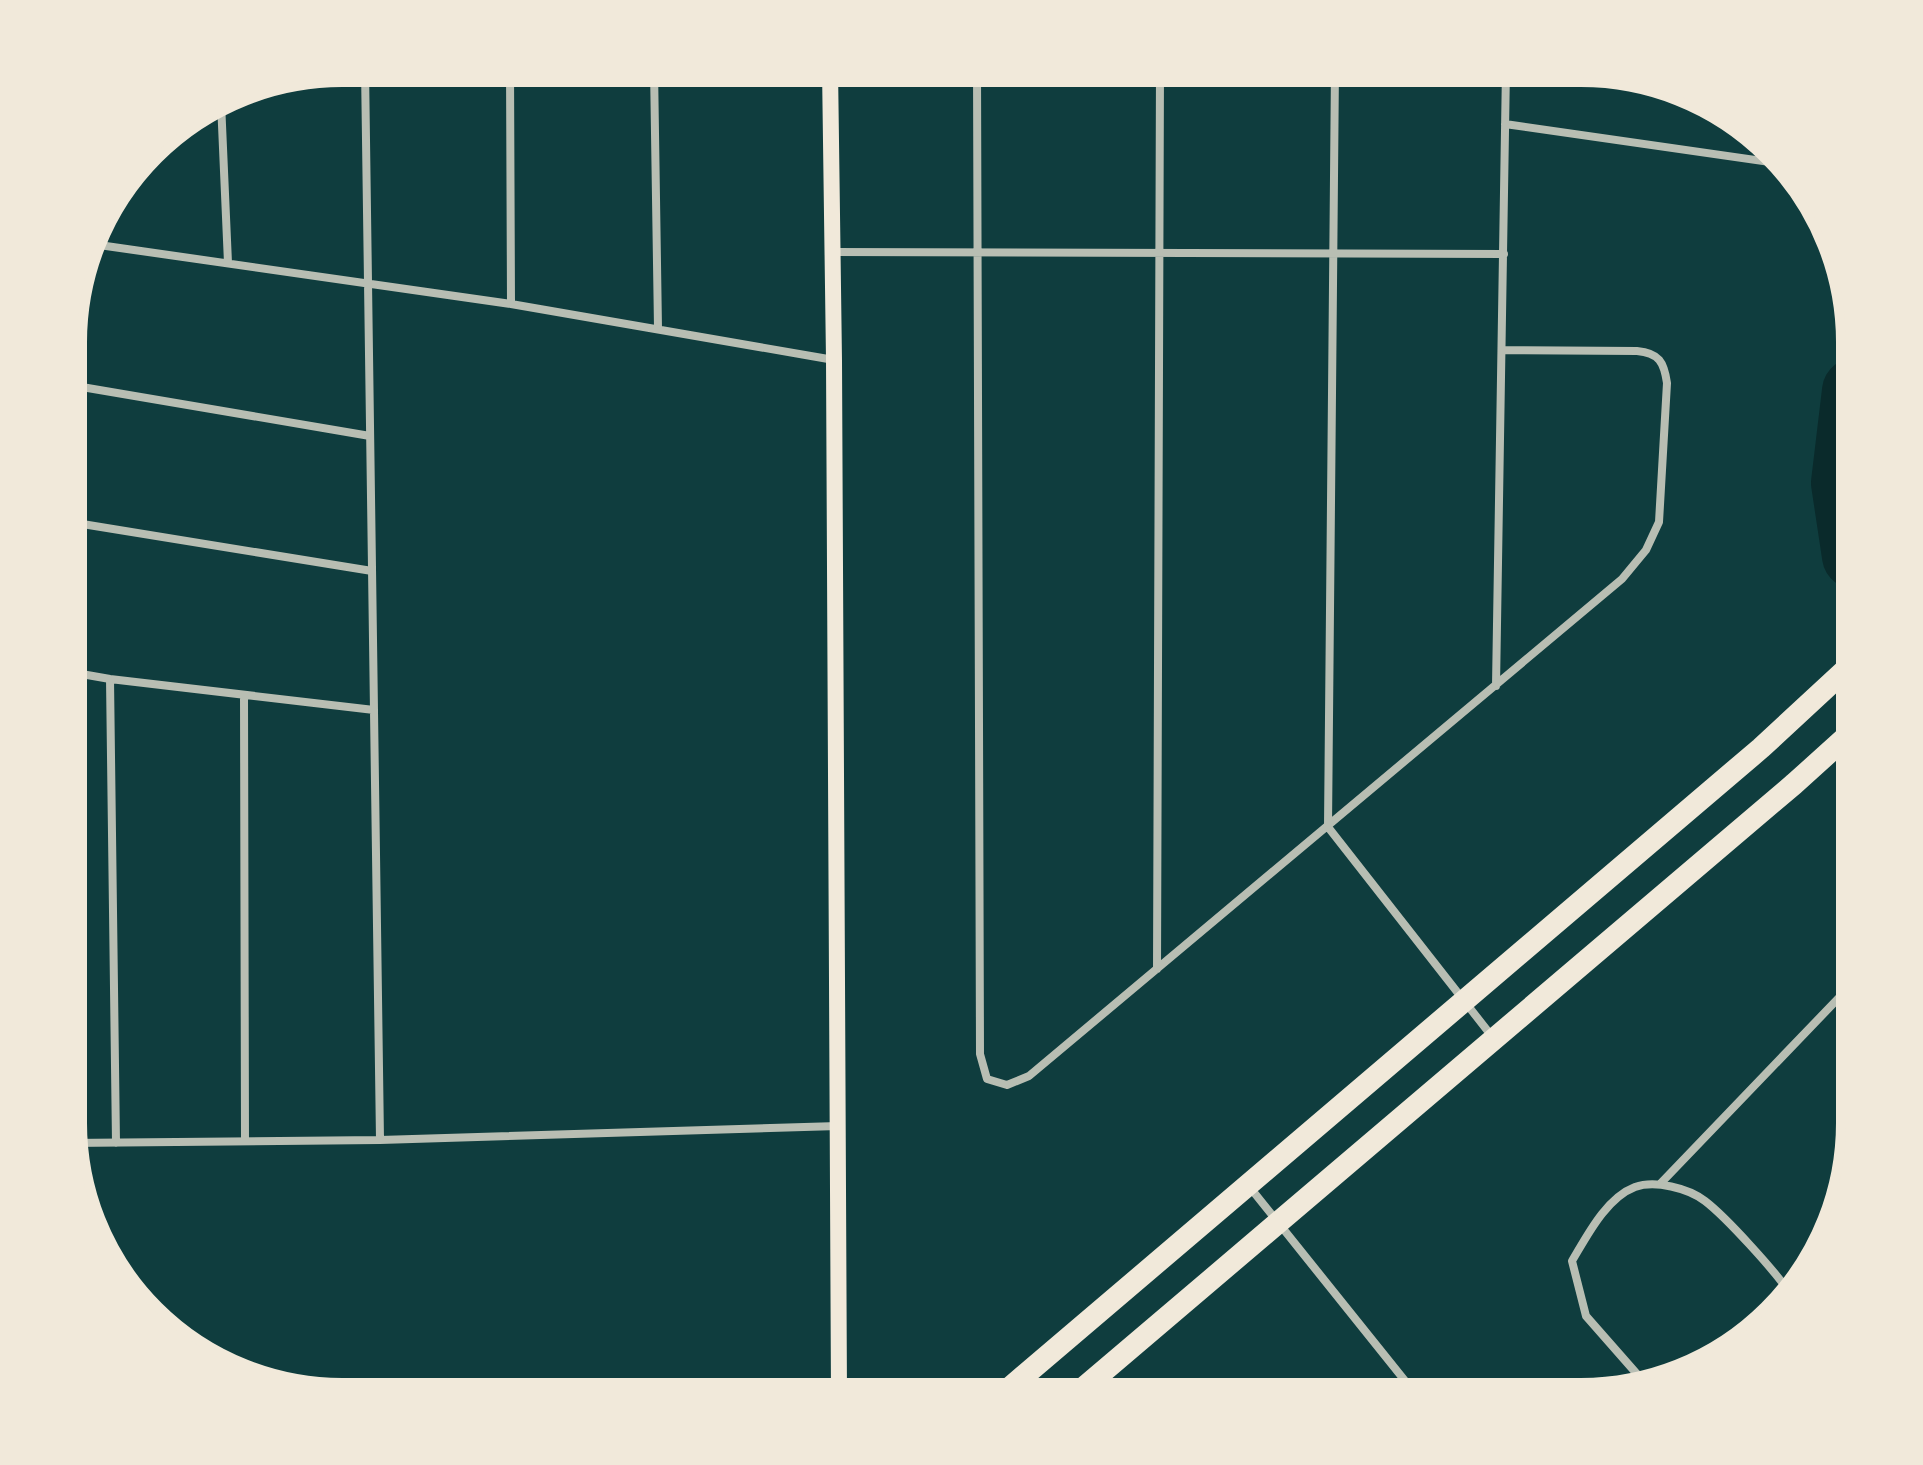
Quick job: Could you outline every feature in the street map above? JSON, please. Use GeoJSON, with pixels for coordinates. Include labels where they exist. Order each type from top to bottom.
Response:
{"type":"FeatureCollection","features":[{"type":"Feature","properties":{"kind":"highway"},"geometry":{"type":"LineString","coordinates":[[1016,1383],[1761,748],[1841,674]]}},
{"type":"Feature","properties":{"kind":"highway"},"geometry":{"type":"LineString","coordinates":[[1090,1383],[1840,742]]}},
{"type":"Feature","properties":{"kind":"main road"},"geometry":{"type":"LineString","coordinates":[[830,83],[839,1382]]}},
{"type":"Feature","properties":{"kind":"street"},"geometry":{"type":"LineString","coordinates":[[365,83],[380,1140]]}},
{"type":"Feature","properties":{"kind":"street"},"geometry":{"type":"LineString","coordinates":[[510,83],[511,304]]}},
{"type":"Feature","properties":{"kind":"street"},"geometry":{"type":"LineString","coordinates":[[654,83],[658,328]]}},
{"type":"Feature","properties":{"kind":"street"},"geometry":{"type":"LineString","coordinates":[[977,83],[980,1054],[987,1079],[1007,1085],[1029,1076],[1622,579],[1646,550],[1659,522],[1667,383],[1660,357],[1650,352],[1502,350]]}},
{"type":"Feature","properties":{"kind":"street"},"geometry":{"type":"LineString","coordinates":[[1157,969],[1160,83]]}},
{"type":"Feature","properties":{"kind":"street"},"geometry":{"type":"LineString","coordinates":[[1335,83],[1328,827],[1494,1039]]}},
{"type":"Feature","properties":{"kind":"street"},"geometry":{"type":"LineString","coordinates":[[1496,686],[1506,83]]}},
{"type":"Feature","properties":{"kind":"street"},"geometry":{"type":"LineString","coordinates":[[221,112],[228,263]]}},
{"type":"Feature","properties":{"kind":"street"},"geometry":{"type":"LineString","coordinates":[[1505,124],[1768,162]]}},
{"type":"Feature","properties":{"kind":"street"},"geometry":{"type":"LineString","coordinates":[[102,245],[511,304],[834,360]]}},
{"type":"Feature","properties":{"kind":"street"},"geometry":{"type":"LineString","coordinates":[[833,252],[1504,254]]}},
{"type":"Feature","properties":{"kind":"street"},"geometry":{"type":"LineString","coordinates":[[82,387],[370,436]]}},
{"type":"Feature","properties":{"kind":"street"},"geometry":{"type":"LineString","coordinates":[[82,524],[372,571]]}},
{"type":"Feature","properties":{"kind":"street"},"geometry":{"type":"LineString","coordinates":[[82,674],[374,710]]}},
{"type":"Feature","properties":{"kind":"street"},"geometry":{"type":"LineString","coordinates":[[110,679],[116,1143]]}},
{"type":"Feature","properties":{"kind":"street"},"geometry":{"type":"LineString","coordinates":[[244,695],[245,1141]]}},
{"type":"Feature","properties":{"kind":"street"},"geometry":{"type":"LineString","coordinates":[[1661,1183],[1840,996]]}},
{"type":"Feature","properties":{"kind":"street"},"geometry":{"type":"LineString","coordinates":[[83,1143],[380,1140],[838,1126]]}},
{"type":"Feature","properties":{"kind":"street"},"geometry":{"type":"LineString","coordinates":[[1639,1376],[1586,1316],[1572,1261],[1603,1211],[1633,1187],[1661,1183],[1703,1200],[1783,1285]]}},
{"type":"Feature","properties":{"kind":"street"},"geometry":{"type":"LineString","coordinates":[[1248,1185],[1407,1383]]}}]}
